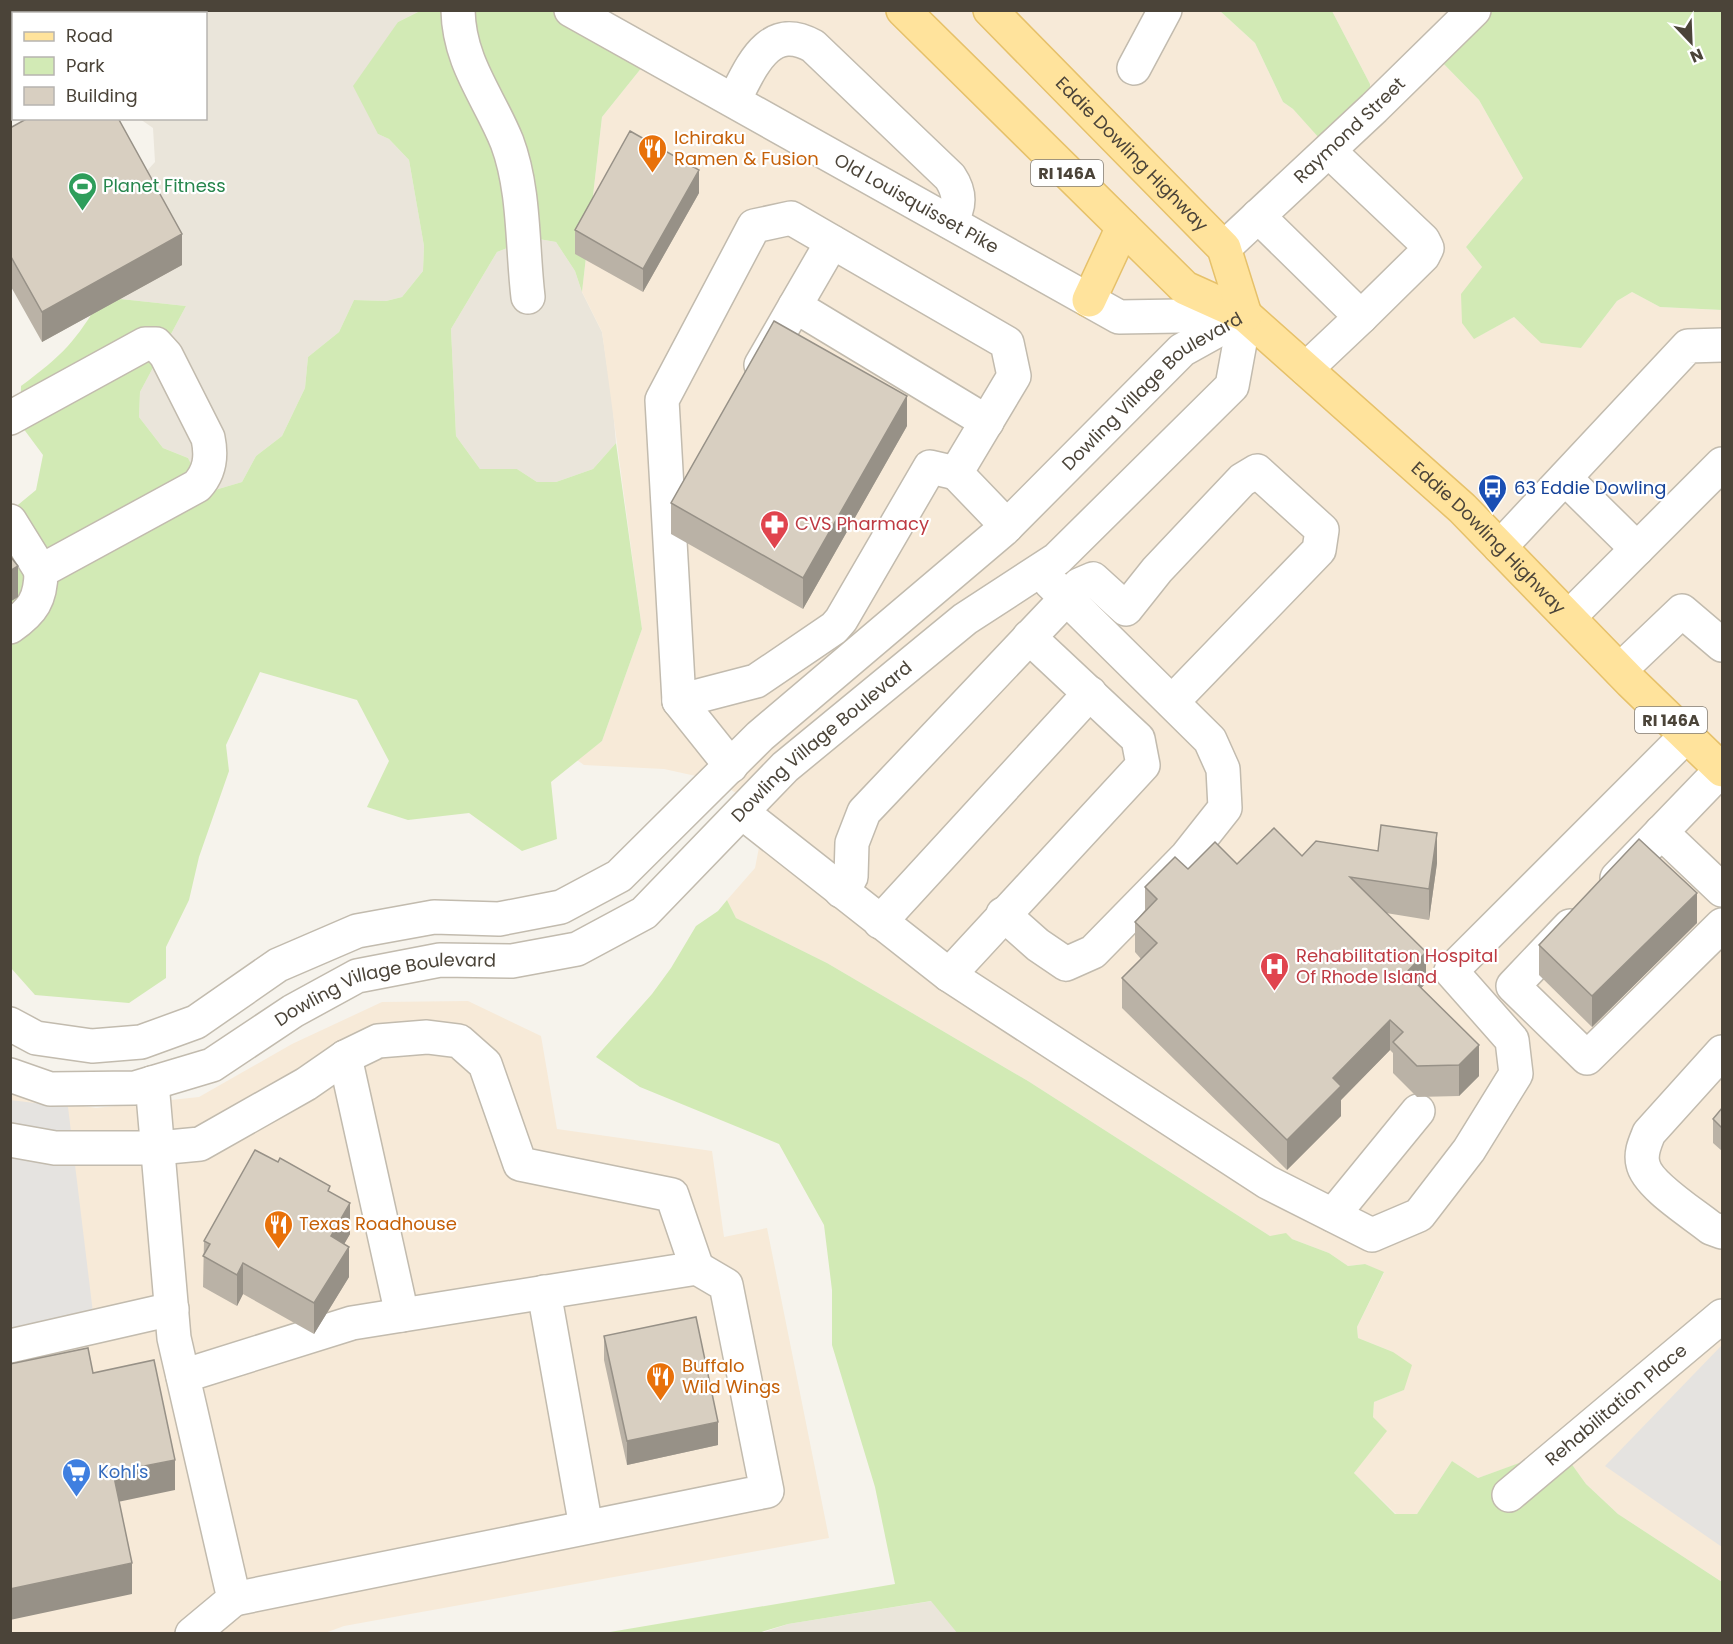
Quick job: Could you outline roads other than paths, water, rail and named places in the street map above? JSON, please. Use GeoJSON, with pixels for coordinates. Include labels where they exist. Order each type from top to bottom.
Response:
{"type":"FeatureCollection","features":[{"type":"Feature","properties":{"kind":"main road","name":"Eddie Dowling Highway"},"geometry":{"type":"LineString","coordinates":[[903,10],[1185,288],[1245,315],[1462,508],[1620,670],[1722,770]]}},
{"type":"Feature","properties":{"kind":"main road","name":"Eddie Dowling Highway"},"geometry":{"type":"LineString","coordinates":[[990,10],[1224,248],[1245,315]]}},
{"type":"Feature","properties":{"kind":"main road"},"geometry":{"type":"LineString","coordinates":[[1089,300],[1123,227]]}},
{"type":"Feature","properties":{"kind":"street"},"geometry":{"type":"LineString","coordinates":[[458,10],[458,30],[475,80],[507,142],[517,177],[528,297]]}},
{"type":"Feature","properties":{"kind":"street","name":"Old Louisquisset Pike"},"geometry":{"type":"LineString","coordinates":[[571,10],[1119,317],[1245,315]]}},
{"type":"Feature","properties":{"kind":"street"},"geometry":{"type":"LineString","coordinates":[[1134,68],[1165,10]]}},
{"type":"Feature","properties":{"kind":"street","name":"Raymond Street"},"geometry":{"type":"LineString","coordinates":[[1224,248],[1329,151],[1474,10]]}},
{"type":"Feature","properties":{"kind":"street"},"geometry":{"type":"LineString","coordinates":[[734,100],[756,60],[772,43],[794,39],[813,46],[950,177],[959,198],[956,213],[950,222]]}},
{"type":"Feature","properties":{"kind":"street"},"geometry":{"type":"LineString","coordinates":[[1306,369],[1423,256],[1427,248],[1423,240],[1329,151]]}},
{"type":"Feature","properties":{"kind":"street"},"geometry":{"type":"LineString","coordinates":[[1258,216],[1361,317]]}},
{"type":"Feature","properties":{"kind":"street"},"geometry":{"type":"LineString","coordinates":[[731,765],[679,701],[662,400],[754,226],[790,218],[1007,344],[1014,376],[956,473]]}},
{"type":"Feature","properties":{"kind":"street"},"geometry":{"type":"LineString","coordinates":[[747,388],[832,242]]}},
{"type":"Feature","properties":{"kind":"street"},"geometry":{"type":"LineString","coordinates":[[795,306],[987,422]]}},
{"type":"Feature","properties":{"kind":"street","name":"Dowling Village Boulevard"},"geometry":{"type":"LineString","coordinates":[[10,1024],[36,1038],[47,1040],[92,1046],[141,1042],[196,1022],[278,965],[357,931],[435,917],[499,919],[561,907],[619,876],[760,736],[1007,525],[1182,350],[1245,315]]}},
{"type":"Feature","properties":{"kind":"street","name":"Dowling Village Boulevard"},"geometry":{"type":"LineString","coordinates":[[10,1075],[50,1089],[135,1088],[212,1065],[293,1011],[357,976],[440,960],[512,961],[577,949],[645,913],[785,767],[965,619],[1057,559],[1232,386],[1245,315]]}},
{"type":"Feature","properties":{"kind":"street"},"geometry":{"type":"LineString","coordinates":[[10,418],[145,344],[156,344],[166,355],[208,438],[210,465],[197,486],[40,571]]}},
{"type":"Feature","properties":{"kind":"street"},"geometry":{"type":"LineString","coordinates":[[1500,547],[1688,346],[1722,345]]}},
{"type":"Feature","properties":{"kind":"street"},"geometry":{"type":"LineString","coordinates":[[1569,617],[1722,464]]}},
{"type":"Feature","properties":{"kind":"street"},"geometry":{"type":"LineString","coordinates":[[679,701],[756,681],[834,628],[841,620],[930,467],[956,473],[1007,525]]}},
{"type":"Feature","properties":{"kind":"street"},"geometry":{"type":"LineString","coordinates":[[669,521],[699,470]]}},
{"type":"Feature","properties":{"kind":"street"},"geometry":{"type":"LineString","coordinates":[[841,891],[851,877],[852,843],[864,812],[1066,598],[1079,585],[1093,579],[1126,609],[1157,570],[1242,480],[1257,471],[1322,530],[1320,550],[1172,702]]}},
{"type":"Feature","properties":{"kind":"street"},"geometry":{"type":"LineString","coordinates":[[1565,478],[1637,549]]}},
{"type":"Feature","properties":{"kind":"street"},"geometry":{"type":"LineString","coordinates":[[10,521],[40,571],[38,602],[29,613],[10,627]]}},
{"type":"Feature","properties":{"kind":"street"},"geometry":{"type":"LineString","coordinates":[[1003,914],[1038,945],[1066,964],[1093,952],[1186,856],[1225,808],[1223,769],[1210,740],[1039,571]]}},
{"type":"Feature","properties":{"kind":"street"},"geometry":{"type":"LineString","coordinates":[[1620,670],[1682,611],[1722,645]]}},
{"type":"Feature","properties":{"kind":"street"},"geometry":{"type":"LineString","coordinates":[[949,975],[1143,765],[1138,739],[1029,637]]}},
{"type":"Feature","properties":{"kind":"street"},"geometry":{"type":"LineString","coordinates":[[880,922],[1090,693]]}},
{"type":"Feature","properties":{"kind":"street"},"geometry":{"type":"LineString","coordinates":[[743,813],[949,975],[1267,1182],[1372,1235],[1419,1215],[1469,1150],[1516,1074],[1512,1040],[1451,971],[1687,735]]}},
{"type":"Feature","properties":{"kind":"street"},"geometry":{"type":"LineString","coordinates":[[1722,770],[1513,986],[1587,1058],[1722,925]]}},
{"type":"Feature","properties":{"kind":"street"},"geometry":{"type":"LineString","coordinates":[[1661,832],[1722,891]]}},
{"type":"Feature","properties":{"kind":"street"},"geometry":{"type":"LineString","coordinates":[[10,1140],[55,1148],[158,1148],[200,1144],[306,1084],[345,1057],[378,1041],[427,1037],[459,1041],[485,1064],[520,1164],[672,1195],[698,1268],[726,1286],[767,1491],[234,1599],[192,1634]]}},
{"type":"Feature","properties":{"kind":"street"},"geometry":{"type":"LineString","coordinates":[[1722,1052],[1649,1132],[1642,1149],[1643,1166],[1652,1181],[1711,1228],[1722,1232]]}},
{"type":"Feature","properties":{"kind":"street"},"geometry":{"type":"LineString","coordinates":[[345,1057],[402,1315]]}},
{"type":"Feature","properties":{"kind":"street"},"geometry":{"type":"LineString","coordinates":[[153,1083],[172,1309],[183,1376],[234,1599]]}},
{"type":"Feature","properties":{"kind":"street"},"geometry":{"type":"LineString","coordinates":[[1333,1215],[1418,1111]]}},
{"type":"Feature","properties":{"kind":"street"},"geometry":{"type":"LineString","coordinates":[[183,1376],[352,1323],[698,1268]]}},
{"type":"Feature","properties":{"kind":"street"},"geometry":{"type":"LineString","coordinates":[[544,1292],[586,1527]]}},
{"type":"Feature","properties":{"kind":"street"},"geometry":{"type":"LineString","coordinates":[[10,1347],[172,1309]]}},
{"type":"Feature","properties":{"kind":"street","name":"Rehabilitation Place"},"geometry":{"type":"LineString","coordinates":[[1509,1495],[1722,1316]]}},
{"type":"Feature","properties":{"kind":"place","name":"Ichiraku Ramen & Fusion"},"geometry":{"type":"Point","coordinates":[653,174]}},
{"type":"Feature","properties":{"kind":"place","name":"Planet Fitness"},"geometry":{"type":"Point","coordinates":[82,212]}},
{"type":"Feature","properties":{"kind":"place","name":"63 Eddie Dowling"},"geometry":{"type":"Point","coordinates":[1493,514]}},
{"type":"Feature","properties":{"kind":"place","name":"CVS Pharmacy"},"geometry":{"type":"Point","coordinates":[774,550]}},
{"type":"Feature","properties":{"kind":"place","name":"Rehabilitation Hospital Of Rhode Island"},"geometry":{"type":"Point","coordinates":[1275,992]}},
{"type":"Feature","properties":{"kind":"place","name":"Texas Roadhouse"},"geometry":{"type":"Point","coordinates":[278,1250]}},
{"type":"Feature","properties":{"kind":"place","name":"Buffalo Wild Wings"},"geometry":{"type":"Point","coordinates":[661,1402]}},
{"type":"Feature","properties":{"kind":"place","name":"Kohl's"},"geometry":{"type":"Point","coordinates":[77,1498]}}]}
